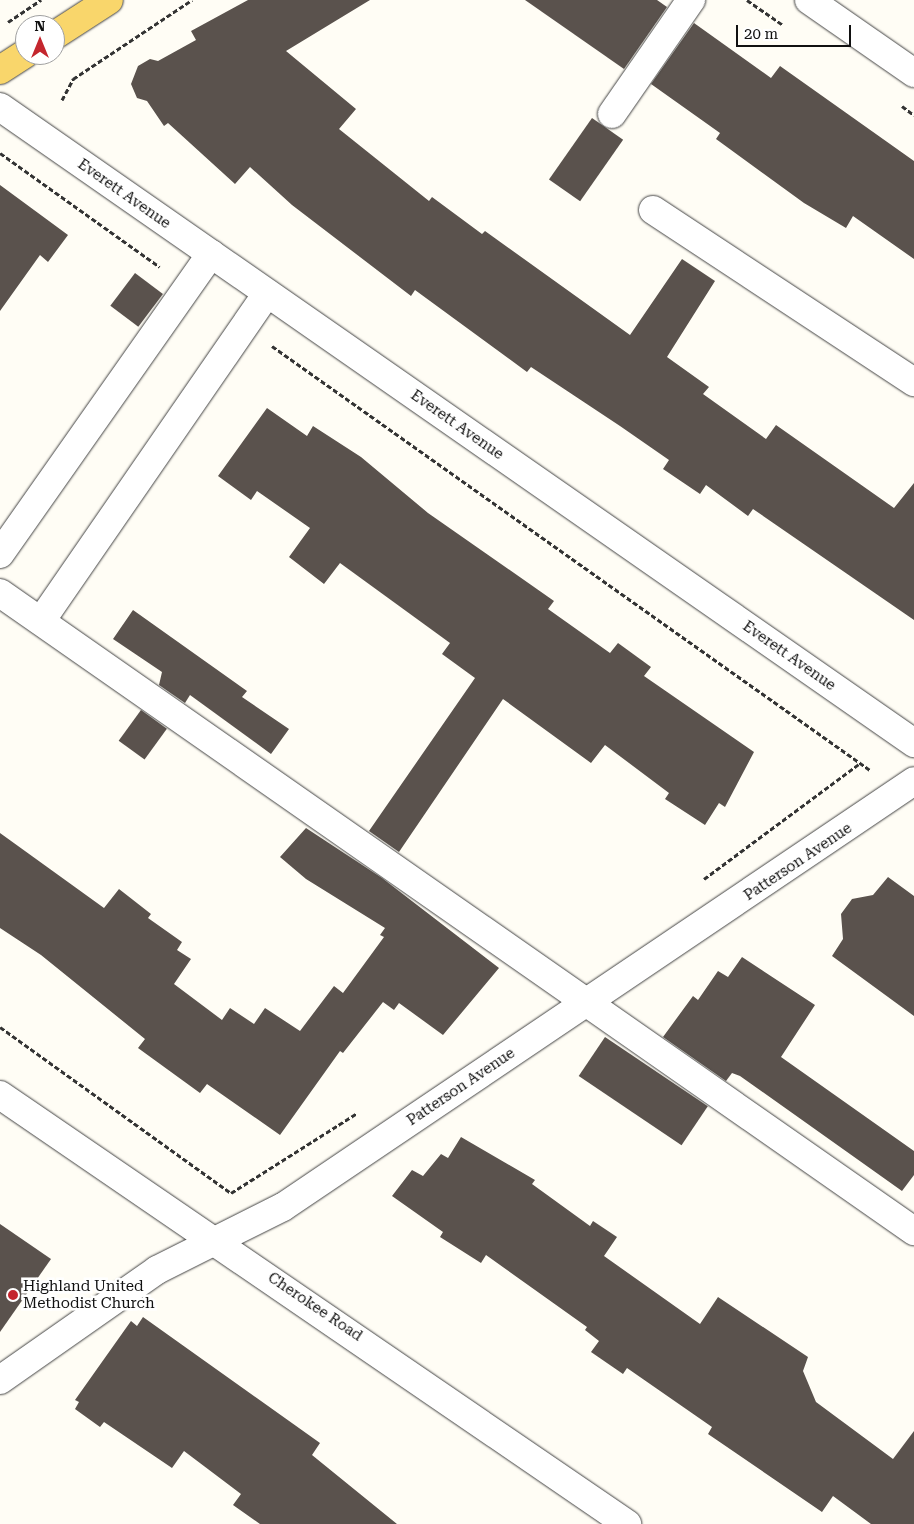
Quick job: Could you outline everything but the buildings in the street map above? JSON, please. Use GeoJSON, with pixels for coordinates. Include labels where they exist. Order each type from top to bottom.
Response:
{"type":"FeatureCollection","features":[{"type":"Feature","properties":{"kind":"main road"},"geometry":{"type":"LineString","coordinates":[[65,29],[109,0]]}},
{"type":"Feature","properties":{"kind":"main road"},"geometry":{"type":"LineString","coordinates":[[0,70],[15,60]]}},
{"type":"Feature","properties":{"kind":"street"},"geometry":{"type":"LineString","coordinates":[[612,114],[691,0]]}},
{"type":"Feature","properties":{"kind":"street"},"geometry":{"type":"LineString","coordinates":[[809,0],[914,73]]}},
{"type":"Feature","properties":{"kind":"street","name":"Everett Avenue"},"geometry":{"type":"LineString","coordinates":[[0,107],[914,743]]}},
{"type":"Feature","properties":{"kind":"street"},"geometry":{"type":"LineString","coordinates":[[653,210],[914,382]]}},
{"type":"Feature","properties":{"kind":"street"},"geometry":{"type":"LineString","coordinates":[[0,554],[211,254]]}},
{"type":"Feature","properties":{"kind":"street"},"geometry":{"type":"LineString","coordinates":[[41,621],[267,293]]}},
{"type":"Feature","properties":{"kind":"street"},"geometry":{"type":"LineString","coordinates":[[0,593],[914,1231]]}},
{"type":"Feature","properties":{"kind":"street","name":"Patterson Avenue"},"geometry":{"type":"LineString","coordinates":[[0,1380],[157,1270],[283,1207],[588,1003],[914,781]]}},
{"type":"Feature","properties":{"kind":"street","name":"Cherokee Road"},"geometry":{"type":"LineString","coordinates":[[0,1095],[178,1220],[217,1241],[627,1524]]}},
{"type":"Feature","properties":{"kind":"path"},"geometry":{"type":"LineString","coordinates":[[0,28],[41,0]]}},
{"type":"Feature","properties":{"kind":"path"},"geometry":{"type":"LineString","coordinates":[[62,100],[73,79],[192,0]]}},
{"type":"Feature","properties":{"kind":"path"},"geometry":{"type":"LineString","coordinates":[[0,153],[188,287]]}},
{"type":"Feature","properties":{"kind":"path"},"geometry":{"type":"LineString","coordinates":[[244,326],[860,763],[701,881]]}},
{"type":"Feature","properties":{"kind":"path"},"geometry":{"type":"LineString","coordinates":[[0,1028],[231,1192],[364,1108]]}},
{"type":"Feature","properties":{"kind":"place","name":"Highland United Methodist Church"},"geometry":{"type":"Point","coordinates":[13,1295]}}]}
